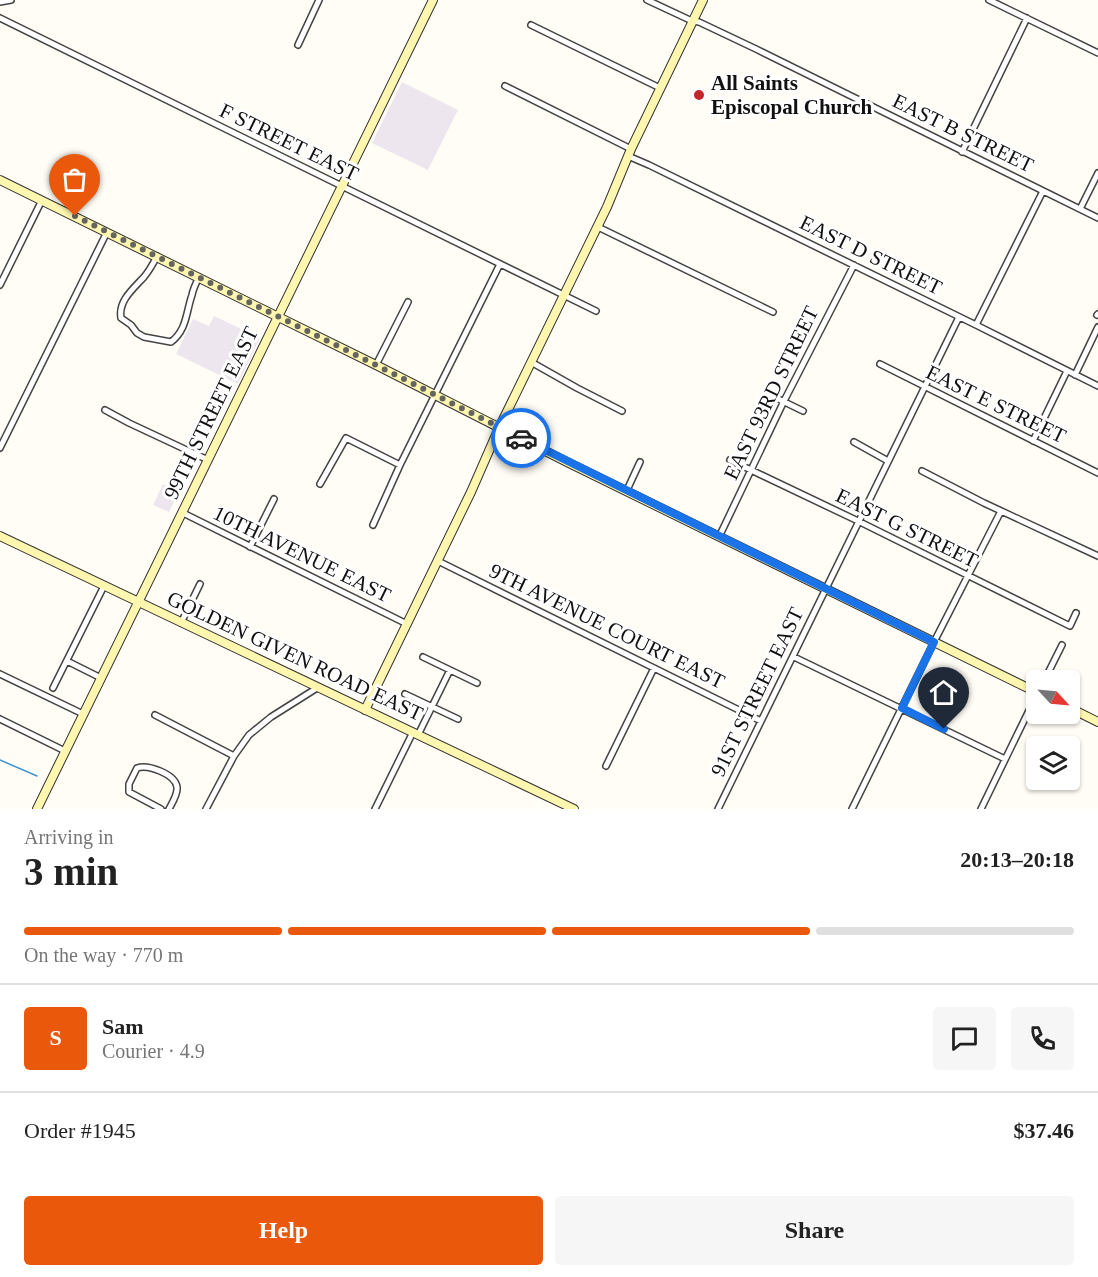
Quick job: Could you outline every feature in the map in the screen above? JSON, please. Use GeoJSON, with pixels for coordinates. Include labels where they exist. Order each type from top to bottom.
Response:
{"type":"FeatureCollection","features":[{"type":"Feature","properties":{"kind":"street"},"geometry":{"type":"LineString","coordinates":[[0,2],[11,0]]}},
{"type":"Feature","properties":{"kind":"street"},"geometry":{"type":"LineString","coordinates":[[298,45],[319,0]]}},
{"type":"Feature","properties":{"kind":"street","name":"99TH STREET EAST"},"geometry":{"type":"LineString","coordinates":[[37,809],[433,0]]}},
{"type":"Feature","properties":{"kind":"street","name":"EAST B STREET"},"geometry":{"type":"LineString","coordinates":[[647,0],[749,46],[1098,218]]}},
{"type":"Feature","properties":{"kind":"street"},"geometry":{"type":"LineString","coordinates":[[365,710],[471,492],[499,428],[598,227],[660,88],[703,0]]}},
{"type":"Feature","properties":{"kind":"street"},"geometry":{"type":"LineString","coordinates":[[989,0],[1098,53]]}},
{"type":"Feature","properties":{"kind":"street","name":"F STREET EAST"},"geometry":{"type":"LineString","coordinates":[[0,18],[596,311]]}},
{"type":"Feature","properties":{"kind":"street"},"geometry":{"type":"LineString","coordinates":[[962,152],[1027,18]]}},
{"type":"Feature","properties":{"kind":"street"},"geometry":{"type":"LineString","coordinates":[[531,25],[660,88]]}},
{"type":"Feature","properties":{"kind":"street","name":"EAST D STREET"},"geometry":{"type":"LineString","coordinates":[[505,86],[649,165],[1098,386]]}},
{"type":"Feature","properties":{"kind":"street"},"geometry":{"type":"LineString","coordinates":[[1080,209],[1098,173]]}},
{"type":"Feature","properties":{"kind":"street"},"geometry":{"type":"LineString","coordinates":[[0,180],[200,277],[1026,689]]}},
{"type":"Feature","properties":{"kind":"street"},"geometry":{"type":"LineString","coordinates":[[976,325],[1043,191]]}},
{"type":"Feature","properties":{"kind":"street"},"geometry":{"type":"LineString","coordinates":[[0,285],[42,200]]}},
{"type":"Feature","properties":{"kind":"street"},"geometry":{"type":"LineString","coordinates":[[598,227],[773,312]]}},
{"type":"Feature","properties":{"kind":"street"},"geometry":{"type":"LineString","coordinates":[[0,448],[107,232]]}},
{"type":"Feature","properties":{"kind":"street"},"geometry":{"type":"LineString","coordinates":[[157,256],[144,277],[128,293],[120,315],[137,333],[171,342],[178,336],[186,320],[192,294],[200,277]]}},
{"type":"Feature","properties":{"kind":"street"},"geometry":{"type":"LineString","coordinates":[[373,525],[400,465],[500,264]]}},
{"type":"Feature","properties":{"kind":"street","name":"EAST 93RD STREET"},"geometry":{"type":"LineString","coordinates":[[719,537],[784,401],[854,265]]}},
{"type":"Feature","properties":{"kind":"street"},"geometry":{"type":"LineString","coordinates":[[376,365],[408,302]]}},
{"type":"Feature","properties":{"kind":"street","name":"91ST STREET EAST"},"geometry":{"type":"LineString","coordinates":[[718,809],[959,316]]}},
{"type":"Feature","properties":{"kind":"street"},"geometry":{"type":"LineString","coordinates":[[1075,375],[1098,327]]}},
{"type":"Feature","properties":{"kind":"street"},"geometry":{"type":"LineString","coordinates":[[531,362],[622,411]]}},
{"type":"Feature","properties":{"kind":"street","name":"EAST E STREET"},"geometry":{"type":"LineString","coordinates":[[879,364],[1098,473]]}},
{"type":"Feature","properties":{"kind":"street"},"geometry":{"type":"LineString","coordinates":[[1033,441],[1067,371]]}},
{"type":"Feature","properties":{"kind":"street"},"geometry":{"type":"LineString","coordinates":[[766,393],[803,411]]}},
{"type":"Feature","properties":{"kind":"street"},"geometry":{"type":"LineString","coordinates":[[105,410],[208,460]]}},
{"type":"Feature","properties":{"kind":"street"},"geometry":{"type":"LineString","coordinates":[[320,484],[346,438],[400,465]]}},
{"type":"Feature","properties":{"kind":"street"},"geometry":{"type":"LineString","coordinates":[[854,442],[888,461]]}},
{"type":"Feature","properties":{"kind":"street","name":"EAST G STREET"},"geometry":{"type":"LineString","coordinates":[[730,460],[1070,626],[1076,614]]}},
{"type":"Feature","properties":{"kind":"street"},"geometry":{"type":"LineString","coordinates":[[627,490],[640,462]]}},
{"type":"Feature","properties":{"kind":"street"},"geometry":{"type":"LineString","coordinates":[[922,471],[1098,556]]}},
{"type":"Feature","properties":{"kind":"street"},"geometry":{"type":"LineString","coordinates":[[250,547],[274,499]]}},
{"type":"Feature","properties":{"kind":"street"},"geometry":{"type":"LineString","coordinates":[[852,809],[1001,511]]}},
{"type":"Feature","properties":{"kind":"street","name":"10TH AVENUE EAST"},"geometry":{"type":"LineString","coordinates":[[183,513],[407,624]]}},
{"type":"Feature","properties":{"kind":"street","name":"GOLDEN GIVEN ROAD EAST"},"geometry":{"type":"LineString","coordinates":[[0,536],[574,809]]}},
{"type":"Feature","properties":{"kind":"street","name":"9TH AVENUE COURT EAST"},"geometry":{"type":"LineString","coordinates":[[438,561],[761,721]]}},
{"type":"Feature","properties":{"kind":"street"},"geometry":{"type":"LineString","coordinates":[[181,623],[200,584]]}},
{"type":"Feature","properties":{"kind":"street"},"geometry":{"type":"LineString","coordinates":[[53,688],[104,586]]}},
{"type":"Feature","properties":{"kind":"street"},"geometry":{"type":"LineString","coordinates":[[1050,670],[1062,645]]}},
{"type":"Feature","properties":{"kind":"street"},"geometry":{"type":"LineString","coordinates":[[423,657],[477,683]]}},
{"type":"Feature","properties":{"kind":"street"},"geometry":{"type":"LineString","coordinates":[[794,657],[1005,759]]}},
{"type":"Feature","properties":{"kind":"street"},"geometry":{"type":"LineString","coordinates":[[67,661],[101,678]]}},
{"type":"Feature","properties":{"kind":"street"},"geometry":{"type":"LineString","coordinates":[[606,766],[654,668]]}},
{"type":"Feature","properties":{"kind":"street"},"geometry":{"type":"LineString","coordinates":[[375,809],[450,670]]}},
{"type":"Feature","properties":{"kind":"street"},"geometry":{"type":"LineString","coordinates":[[0,674],[83,714]]}},
{"type":"Feature","properties":{"kind":"street"},"geometry":{"type":"LineString","coordinates":[[206,809],[234,756],[249,735],[317,687]]}},
{"type":"Feature","properties":{"kind":"street"},"geometry":{"type":"LineString","coordinates":[[405,694],[458,719]]}},
{"type":"Feature","properties":{"kind":"street"},"geometry":{"type":"LineString","coordinates":[[1080,713],[1098,722]]}},
{"type":"Feature","properties":{"kind":"street"},"geometry":{"type":"LineString","coordinates":[[155,715],[234,756]]}},
{"type":"Feature","properties":{"kind":"street"},"geometry":{"type":"LineString","coordinates":[[981,809],[1026,715]]}},
{"type":"Feature","properties":{"kind":"street"},"geometry":{"type":"LineString","coordinates":[[0,719],[65,751]]}},
{"type":"Feature","properties":{"kind":"street"},"geometry":{"type":"LineString","coordinates":[[161,809],[129,792],[129,784],[137,768],[149,767],[168,775],[175,782],[177,787],[175,798],[169,809]]}},
{"type":"Feature","properties":{"kind":"shaded area"},"geometry":{"type":"Polygon","coordinates":[[[402,82],[458,110],[428,170],[372,143],[402,82]]]}},
{"type":"Feature","properties":{"kind":"shaded area"},"geometry":{"type":"Polygon","coordinates":[[[214,316],[260,338],[238,384],[176,354],[193,319],[209,326],[214,316]]]}},
{"type":"Feature","properties":{"kind":"shaded area"},"geometry":{"type":"Polygon","coordinates":[[[163,484],[179,492],[169,512],[153,505],[163,484]]]}},
{"type":"Feature","properties":{"kind":"waterway"},"geometry":{"type":"LineString","coordinates":[[0,760],[37,776]]}},
{"type":"Feature","properties":{"kind":"way so far"},"geometry":{"type":"LineString","coordinates":[[75,216],[521,438]]}},
{"type":"Feature","properties":{"kind":"place","name":"All Saints Episcopal Church"},"geometry":{"type":"Point","coordinates":[699,95]}},
{"type":"Feature","properties":{"kind":"route"},"geometry":{"type":"LineString","coordinates":[[521,438],[934,642],[902,708],[944,729]]}}]}
